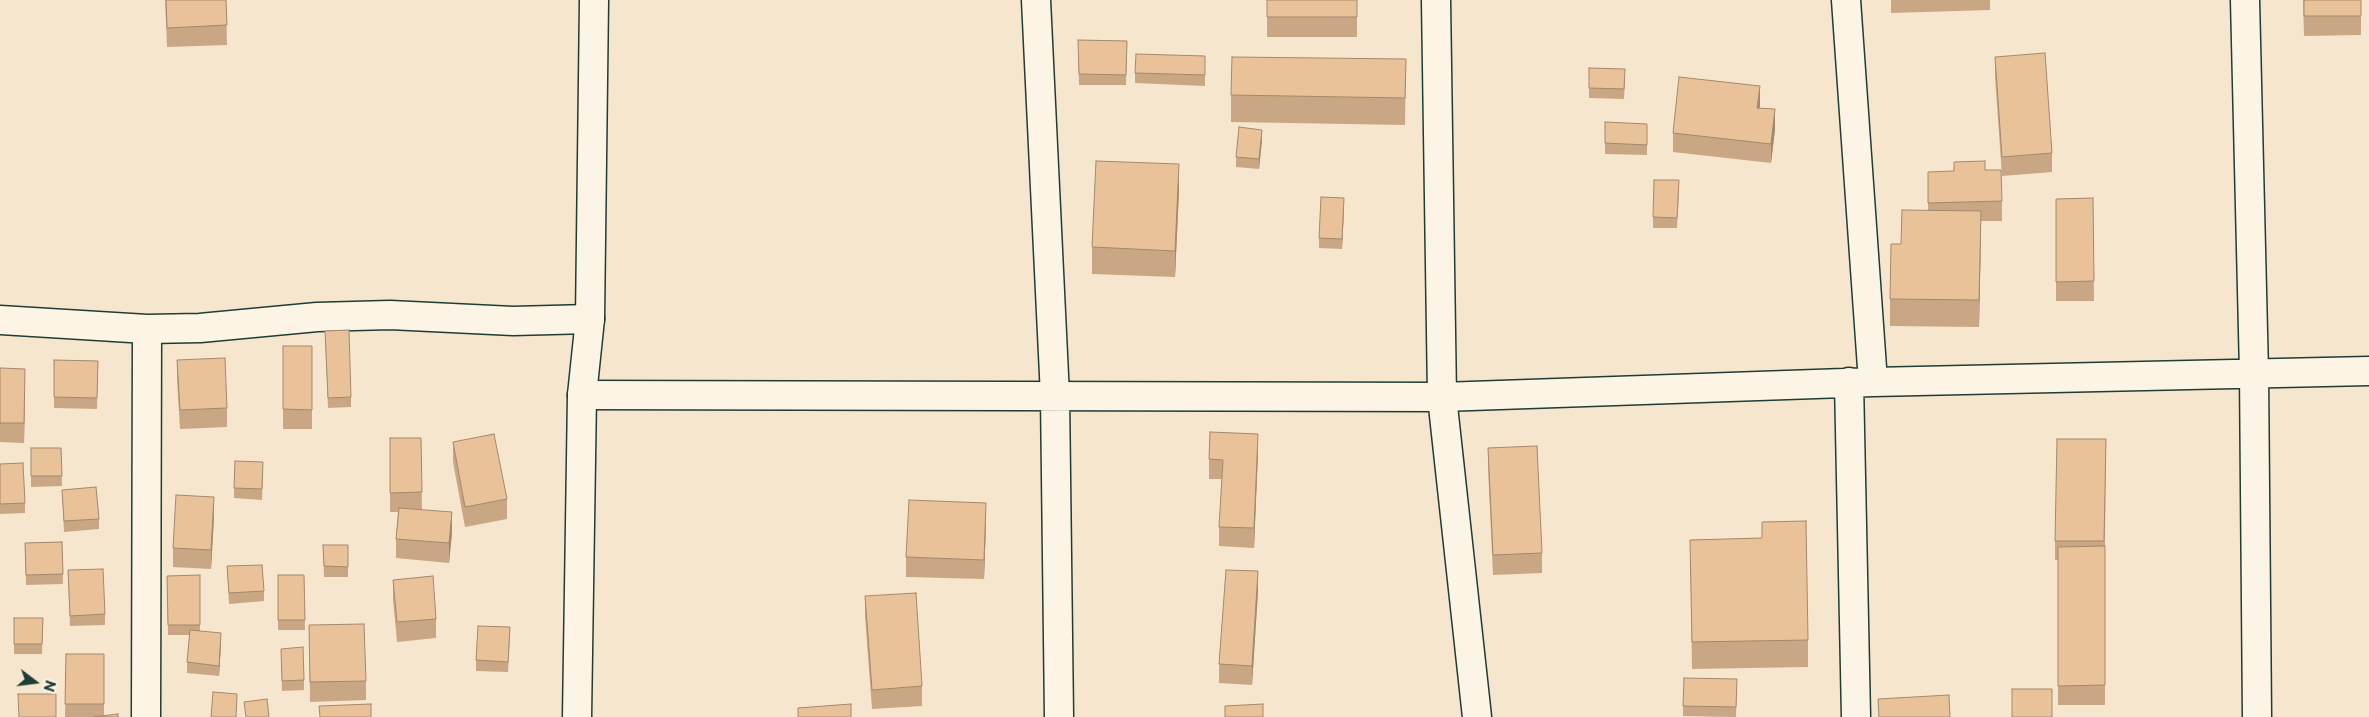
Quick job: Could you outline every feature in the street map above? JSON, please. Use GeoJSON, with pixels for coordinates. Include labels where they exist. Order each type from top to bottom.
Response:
{"type":"FeatureCollection","features":[{"type":"Feature","properties":{"kind":"street"},"geometry":{"type":"LineString","coordinates":[[577,717],[582,395],[590,319],[594,0]]}},
{"type":"Feature","properties":{"kind":"street"},"geometry":{"type":"LineString","coordinates":[[1036,0],[1055,396],[1059,717]]}},
{"type":"Feature","properties":{"kind":"street"},"geometry":{"type":"LineString","coordinates":[[1436,0],[1442,397],[1477,717]]}},
{"type":"Feature","properties":{"kind":"street"},"geometry":{"type":"LineString","coordinates":[[1846,0],[1861,382],[1856,717]]}},
{"type":"Feature","properties":{"kind":"street"},"geometry":{"type":"LineString","coordinates":[[2245,0],[2254,373],[2257,717]]}},
{"type":"Feature","properties":{"kind":"street"},"geometry":{"type":"LineString","coordinates":[[0,320],[147,329],[200,328],[317,317],[390,315],[514,321],[590,319]]}},
{"type":"Feature","properties":{"kind":"street"},"geometry":{"type":"LineString","coordinates":[[146,717],[147,329]]}},
{"type":"Feature","properties":{"kind":"street"},"geometry":{"type":"LineString","coordinates":[[582,395],[1442,397],[1861,382],[2369,371]]}},
{"type":"Feature","properties":{"kind":"building"},"geometry":{"type":"Polygon","coordinates":[[[166,0],[226,0],[227,25],[167,28],[166,0]]]}},
{"type":"Feature","properties":{"kind":"building"},"geometry":{"type":"Polygon","coordinates":[[[1267,0],[1357,0],[1357,17],[1267,17],[1267,0]]]}},
{"type":"Feature","properties":{"kind":"building"},"geometry":{"type":"Polygon","coordinates":[[[2304,0],[2361,0],[2361,16],[2304,16],[2304,0]]]}},
{"type":"Feature","properties":{"kind":"building"},"geometry":{"type":"Polygon","coordinates":[[[1078,40],[1127,41],[1126,75],[1079,74],[1078,40]]]}},
{"type":"Feature","properties":{"kind":"building"},"geometry":{"type":"Polygon","coordinates":[[[2045,53],[2052,153],[2002,157],[1995,57],[2045,53]]]}},
{"type":"Feature","properties":{"kind":"building"},"geometry":{"type":"Polygon","coordinates":[[[1136,54],[1205,56],[1205,75],[1135,73],[1136,54]]]}},
{"type":"Feature","properties":{"kind":"building"},"geometry":{"type":"Polygon","coordinates":[[[1232,57],[1406,59],[1405,98],[1231,95],[1232,57]]]}},
{"type":"Feature","properties":{"kind":"building"},"geometry":{"type":"Polygon","coordinates":[[[1589,68],[1625,69],[1624,89],[1589,88],[1589,68]]]}},
{"type":"Feature","properties":{"kind":"building"},"geometry":{"type":"Polygon","coordinates":[[[1679,77],[1760,86],[1757,108],[1775,109],[1771,144],[1673,133],[1679,77]]]}},
{"type":"Feature","properties":{"kind":"building"},"geometry":{"type":"Polygon","coordinates":[[[1605,122],[1647,124],[1647,145],[1605,143],[1605,122]]]}},
{"type":"Feature","properties":{"kind":"building"},"geometry":{"type":"Polygon","coordinates":[[[1239,127],[1262,130],[1259,159],[1236,157],[1239,127]]]}},
{"type":"Feature","properties":{"kind":"building"},"geometry":{"type":"Polygon","coordinates":[[[1096,161],[1179,164],[1175,251],[1092,247],[1096,161]]]}},
{"type":"Feature","properties":{"kind":"building"},"geometry":{"type":"Polygon","coordinates":[[[1985,161],[1985,170],[2001,170],[2002,201],[1928,203],[1928,172],[1954,171],[1954,162],[1985,161]]]}},
{"type":"Feature","properties":{"kind":"building"},"geometry":{"type":"Polygon","coordinates":[[[1654,180],[1679,180],[1677,218],[1653,217],[1654,180]]]}},
{"type":"Feature","properties":{"kind":"building"},"geometry":{"type":"Polygon","coordinates":[[[1321,197],[1344,198],[1342,239],[1319,238],[1321,197]]]}},
{"type":"Feature","properties":{"kind":"building"},"geometry":{"type":"Polygon","coordinates":[[[2093,198],[2094,281],[2056,282],[2056,199],[2093,198]]]}},
{"type":"Feature","properties":{"kind":"building"},"geometry":{"type":"Polygon","coordinates":[[[1902,210],[1981,211],[1979,300],[1890,299],[1891,244],[1901,244],[1902,210]]]}},
{"type":"Feature","properties":{"kind":"building"},"geometry":{"type":"Polygon","coordinates":[[[349,330],[351,397],[328,398],[325,331],[349,330]]]}},
{"type":"Feature","properties":{"kind":"building"},"geometry":{"type":"Polygon","coordinates":[[[283,346],[312,346],[312,410],[283,409],[283,346]]]}},
{"type":"Feature","properties":{"kind":"building"},"geometry":{"type":"Polygon","coordinates":[[[225,358],[227,408],[180,410],[177,360],[225,358]]]}},
{"type":"Feature","properties":{"kind":"building"},"geometry":{"type":"Polygon","coordinates":[[[54,360],[98,361],[97,398],[54,397],[54,360]]]}},
{"type":"Feature","properties":{"kind":"building"},"geometry":{"type":"Polygon","coordinates":[[[0,368],[25,369],[24,423],[0,423],[0,368]]]}},
{"type":"Feature","properties":{"kind":"building"},"geometry":{"type":"Polygon","coordinates":[[[1210,432],[1258,434],[1254,528],[1219,527],[1223,460],[1209,459],[1210,432]]]}},
{"type":"Feature","properties":{"kind":"building"},"geometry":{"type":"Polygon","coordinates":[[[494,434],[507,499],[465,507],[453,442],[494,434]]]}},
{"type":"Feature","properties":{"kind":"building"},"geometry":{"type":"Polygon","coordinates":[[[390,438],[421,438],[422,492],[390,493],[390,438]]]}},
{"type":"Feature","properties":{"kind":"building"},"geometry":{"type":"Polygon","coordinates":[[[2057,439],[2106,439],[2104,541],[2055,541],[2057,439]]]}},
{"type":"Feature","properties":{"kind":"building"},"geometry":{"type":"Polygon","coordinates":[[[1537,446],[1542,553],[1493,555],[1488,448],[1537,446]]]}},
{"type":"Feature","properties":{"kind":"building"},"geometry":{"type":"Polygon","coordinates":[[[31,448],[61,448],[62,476],[31,476],[31,448]]]}},
{"type":"Feature","properties":{"kind":"building"},"geometry":{"type":"Polygon","coordinates":[[[235,461],[263,462],[262,489],[234,488],[235,461]]]}},
{"type":"Feature","properties":{"kind":"building"},"geometry":{"type":"Polygon","coordinates":[[[23,463],[25,503],[0,504],[0,464],[23,463]]]}},
{"type":"Feature","properties":{"kind":"building"},"geometry":{"type":"Polygon","coordinates":[[[96,487],[99,519],[64,521],[62,490],[96,487]]]}},
{"type":"Feature","properties":{"kind":"building"},"geometry":{"type":"Polygon","coordinates":[[[176,495],[214,497],[211,550],[173,548],[176,495]]]}},
{"type":"Feature","properties":{"kind":"building"},"geometry":{"type":"Polygon","coordinates":[[[909,500],[986,503],[984,560],[906,557],[909,500]]]}},
{"type":"Feature","properties":{"kind":"building"},"geometry":{"type":"Polygon","coordinates":[[[399,508],[452,512],[449,543],[396,539],[399,508]]]}},
{"type":"Feature","properties":{"kind":"building"},"geometry":{"type":"Polygon","coordinates":[[[1806,521],[1808,640],[1692,642],[1690,540],[1762,538],[1762,522],[1806,521]]]}},
{"type":"Feature","properties":{"kind":"building"},"geometry":{"type":"Polygon","coordinates":[[[62,542],[63,574],[26,575],[25,543],[62,542]]]}},
{"type":"Feature","properties":{"kind":"building"},"geometry":{"type":"Polygon","coordinates":[[[323,545],[348,545],[348,567],[324,566],[323,545]]]}},
{"type":"Feature","properties":{"kind":"building"},"geometry":{"type":"Polygon","coordinates":[[[2105,546],[2105,685],[2058,686],[2058,547],[2105,546]]]}},
{"type":"Feature","properties":{"kind":"building"},"geometry":{"type":"Polygon","coordinates":[[[262,565],[264,591],[229,593],[227,566],[262,565]]]}},
{"type":"Feature","properties":{"kind":"building"},"geometry":{"type":"Polygon","coordinates":[[[103,569],[105,614],[70,616],[68,570],[103,569]]]}},
{"type":"Feature","properties":{"kind":"building"},"geometry":{"type":"Polygon","coordinates":[[[1226,570],[1258,571],[1252,666],[1219,664],[1226,570]]]}},
{"type":"Feature","properties":{"kind":"building"},"geometry":{"type":"Polygon","coordinates":[[[200,575],[200,625],[168,625],[167,576],[200,575]]]}},
{"type":"Feature","properties":{"kind":"building"},"geometry":{"type":"Polygon","coordinates":[[[278,575],[304,575],[305,620],[278,620],[278,575]]]}},
{"type":"Feature","properties":{"kind":"building"},"geometry":{"type":"Polygon","coordinates":[[[433,576],[436,619],[397,622],[393,580],[433,576]]]}},
{"type":"Feature","properties":{"kind":"building"},"geometry":{"type":"Polygon","coordinates":[[[916,593],[922,686],[872,690],[865,596],[916,593]]]}},
{"type":"Feature","properties":{"kind":"building"},"geometry":{"type":"Polygon","coordinates":[[[14,618],[43,618],[42,644],[14,644],[14,618]]]}},
{"type":"Feature","properties":{"kind":"building"},"geometry":{"type":"Polygon","coordinates":[[[364,624],[366,681],[310,682],[309,625],[364,624]]]}},
{"type":"Feature","properties":{"kind":"building"},"geometry":{"type":"Polygon","coordinates":[[[478,626],[510,627],[508,662],[476,660],[478,626]]]}},
{"type":"Feature","properties":{"kind":"building"},"geometry":{"type":"Polygon","coordinates":[[[190,630],[221,633],[219,666],[187,662],[190,630]]]}},
{"type":"Feature","properties":{"kind":"building"},"geometry":{"type":"Polygon","coordinates":[[[303,647],[304,680],[282,681],[281,649],[303,647]]]}},
{"type":"Feature","properties":{"kind":"building"},"geometry":{"type":"Polygon","coordinates":[[[66,654],[104,654],[104,704],[65,704],[66,654]]]}},
{"type":"Feature","properties":{"kind":"building"},"geometry":{"type":"Polygon","coordinates":[[[1684,678],[1737,679],[1736,707],[1683,706],[1684,678]]]}},
{"type":"Feature","properties":{"kind":"building"},"geometry":{"type":"Polygon","coordinates":[[[2012,689],[2052,689],[2052,717],[2012,717],[2012,689]]]}},
{"type":"Feature","properties":{"kind":"building"},"geometry":{"type":"Polygon","coordinates":[[[213,692],[237,694],[236,717],[211,717],[213,692]]]}},
{"type":"Feature","properties":{"kind":"building"},"geometry":{"type":"Polygon","coordinates":[[[18,694],[56,694],[56,717],[19,717],[18,694]]]}},
{"type":"Feature","properties":{"kind":"building"},"geometry":{"type":"Polygon","coordinates":[[[1949,695],[1950,717],[1879,717],[1878,699],[1949,695]]]}},
{"type":"Feature","properties":{"kind":"building"},"geometry":{"type":"Polygon","coordinates":[[[267,699],[269,717],[246,717],[244,702],[267,699]]]}},
{"type":"Feature","properties":{"kind":"building"},"geometry":{"type":"Polygon","coordinates":[[[371,704],[371,717],[320,717],[319,706],[371,704]]]}},
{"type":"Feature","properties":{"kind":"building"},"geometry":{"type":"Polygon","coordinates":[[[851,704],[851,717],[798,717],[798,708],[851,704]]]}},
{"type":"Feature","properties":{"kind":"building"},"geometry":{"type":"Polygon","coordinates":[[[1263,704],[1263,717],[1225,717],[1225,706],[1263,704]]]}},
{"type":"Feature","properties":{"kind":"building"},"geometry":{"type":"Polygon","coordinates":[[[118,714],[118,717],[93,717],[118,714]]]}}]}
